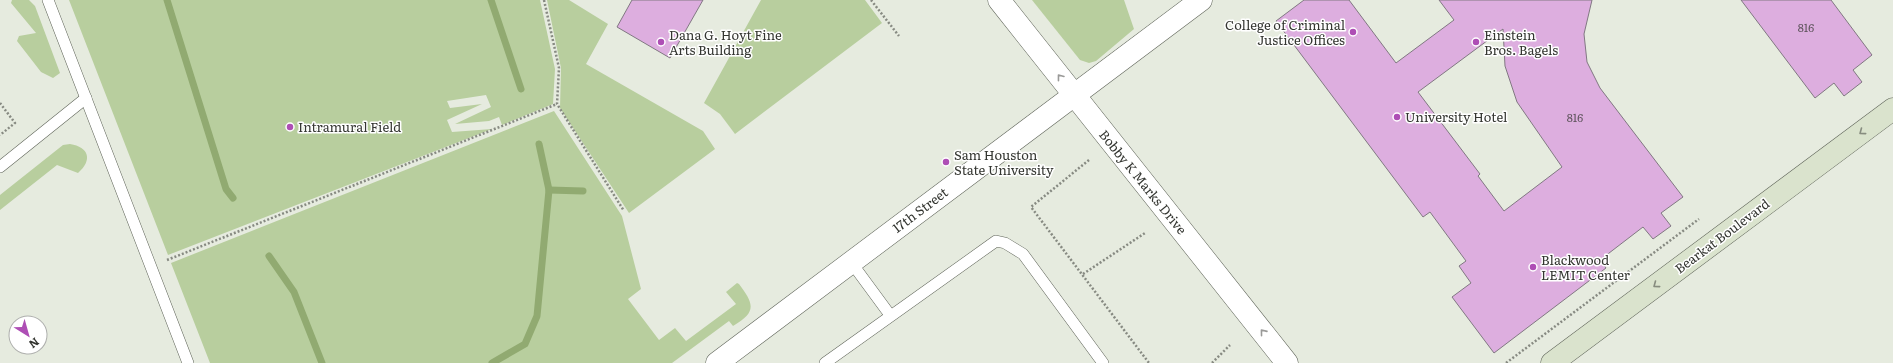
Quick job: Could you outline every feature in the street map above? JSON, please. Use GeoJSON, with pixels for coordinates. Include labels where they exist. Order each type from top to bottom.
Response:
{"type":"FeatureCollection","features":[{"type":"Feature","properties":{"kind":"street","name":"Bobby K Marks Drive"},"geometry":{"type":"LineString","coordinates":[[999,0],[1287,363]]}},
{"type":"Feature","properties":{"kind":"street","name":"17th Street"},"geometry":{"type":"LineString","coordinates":[[717,363],[1073,94],[1201,0]]}},
{"type":"Feature","properties":{"kind":"street","name":"Bearkat Boulevard"},"geometry":{"type":"LineString","coordinates":[[1552,363],[1893,109]]}},
{"type":"Feature","properties":{"kind":"lane"},"geometry":{"type":"LineString","coordinates":[[48,0],[188,363]]}},
{"type":"Feature","properties":{"kind":"lane"},"geometry":{"type":"LineString","coordinates":[[0,167],[86,98]]}},
{"type":"Feature","properties":{"kind":"lane"},"geometry":{"type":"LineString","coordinates":[[825,363],[890,315],[996,241],[1006,243],[1022,254],[1103,363]]}},
{"type":"Feature","properties":{"kind":"lane"},"geometry":{"type":"LineString","coordinates":[[851,262],[890,315]]}},
{"type":"Feature","properties":{"kind":"path"},"geometry":{"type":"LineString","coordinates":[[544,0],[559,68],[557,104],[624,211]]}},
{"type":"Feature","properties":{"kind":"path"},"geometry":{"type":"LineString","coordinates":[[871,0],[899,36]]}},
{"type":"Feature","properties":{"kind":"path"},"geometry":{"type":"LineString","coordinates":[[0,103],[15,122],[0,134]]}},
{"type":"Feature","properties":{"kind":"path"},"geometry":{"type":"LineString","coordinates":[[150,266],[557,104]]}},
{"type":"Feature","properties":{"kind":"path"},"geometry":{"type":"LineString","coordinates":[[1089,160],[1031,207],[1149,363]]}},
{"type":"Feature","properties":{"kind":"path"},"geometry":{"type":"LineString","coordinates":[[1506,363],[1699,219]]}},
{"type":"Feature","properties":{"kind":"path"},"geometry":{"type":"LineString","coordinates":[[1083,274],[1146,233]]}},
{"type":"Feature","properties":{"kind":"path"},"geometry":{"type":"LineString","coordinates":[[1212,363],[1230,345]]}},
{"type":"Feature","properties":{"kind":"green space"},"geometry":{"type":"Polygon","coordinates":[[[12,0],[29,0],[35,6],[60,73],[53,78],[41,72],[17,41],[19,36],[36,33],[11,3],[12,0]]]}},
{"type":"Feature","properties":{"kind":"green space"},"geometry":{"type":"Polygon","coordinates":[[[69,0],[540,0],[555,69],[553,104],[502,125],[499,117],[489,121],[455,124],[491,107],[486,95],[447,101],[450,108],[482,104],[447,120],[452,132],[492,129],[168,255],[69,0]]]}},
{"type":"Feature","properties":{"kind":"green space"},"geometry":{"type":"Polygon","coordinates":[[[547,0],[569,0],[608,24],[586,64],[703,131],[715,149],[629,213],[560,108],[561,68],[547,0]]]}},
{"type":"Feature","properties":{"kind":"green space"},"geometry":{"type":"Polygon","coordinates":[[[761,0],[865,0],[882,23],[735,134],[720,114],[704,103],[761,0]]]}},
{"type":"Feature","properties":{"kind":"green space"},"geometry":{"type":"Polygon","coordinates":[[[1032,0],[1124,0],[1134,29],[1096,61],[1089,63],[1080,60],[1032,0]]]}},
{"type":"Feature","properties":{"kind":"green space"},"geometry":{"type":"Polygon","coordinates":[[[554,111],[622,216],[641,289],[628,299],[659,340],[675,328],[686,341],[736,304],[726,292],[737,283],[748,297],[751,307],[749,312],[741,321],[733,326],[729,321],[672,363],[210,363],[171,263],[554,111]]]}},
{"type":"Feature","properties":{"kind":"green space"},"geometry":{"type":"Polygon","coordinates":[[[70,144],[81,148],[87,155],[86,163],[78,173],[57,165],[0,210],[0,195],[63,145],[70,144]]]}},
{"type":"Feature","properties":{"kind":"building","name":"Dana G. Hoyt Fine Arts Building"},"geometry":{"type":"Polygon","coordinates":[[[632,0],[703,0],[670,58],[617,27],[632,0]]]}},
{"type":"Feature","properties":{"kind":"building"},"geometry":{"type":"Polygon","coordinates":[[[1304,0],[1349,0],[1396,63],[1454,20],[1439,0],[1592,0],[1584,34],[1587,62],[1600,88],[1683,197],[1661,213],[1671,226],[1653,239],[1643,227],[1600,260],[1606,268],[1494,353],[1452,297],[1471,283],[1459,266],[1466,261],[1430,212],[1423,217],[1276,21],[1304,0]],[[1503,29],[1418,92],[1480,174],[1478,176],[1504,211],[1562,167],[1517,102],[1505,66],[1503,29]]]}},
{"type":"Feature","properties":{"kind":"building"},"geometry":{"type":"Polygon","coordinates":[[[1741,0],[1831,0],[1872,55],[1853,70],[1862,82],[1844,96],[1834,83],[1815,98],[1741,0]]]}},
{"type":"Feature","properties":{"kind":"waterway"},"geometry":{"type":"LineString","coordinates":[[167,0],[226,189],[233,198]]}},
{"type":"Feature","properties":{"kind":"waterway"},"geometry":{"type":"LineString","coordinates":[[491,0],[521,89]]}},
{"type":"Feature","properties":{"kind":"waterway"},"geometry":{"type":"LineString","coordinates":[[492,363],[525,344],[537,316],[549,190],[539,144]]}},
{"type":"Feature","properties":{"kind":"waterway"},"geometry":{"type":"LineString","coordinates":[[549,190],[583,191]]}},
{"type":"Feature","properties":{"kind":"waterway"},"geometry":{"type":"LineString","coordinates":[[269,256],[294,292],[322,363]]}},
{"type":"Feature","properties":{"kind":"place","name":"College of Criminal Justice Offices"},"geometry":{"type":"Point","coordinates":[1353,32]}},
{"type":"Feature","properties":{"kind":"place","name":"Dana G. Hoyt Fine Arts Building"},"geometry":{"type":"Point","coordinates":[661,42]}},
{"type":"Feature","properties":{"kind":"place","name":"Einstein Bros. Bagels"},"geometry":{"type":"Point","coordinates":[1476,42]}},
{"type":"Feature","properties":{"kind":"place","name":"University Hotel"},"geometry":{"type":"Point","coordinates":[1397,117]}},
{"type":"Feature","properties":{"kind":"place","name":"Intramural Field"},"geometry":{"type":"Point","coordinates":[290,127]}},
{"type":"Feature","properties":{"kind":"place","name":"Sam Houston State University"},"geometry":{"type":"Point","coordinates":[946,162]}},
{"type":"Feature","properties":{"kind":"place","name":"Blackwood LEMIT Center"},"geometry":{"type":"Point","coordinates":[1533,267]}}]}
